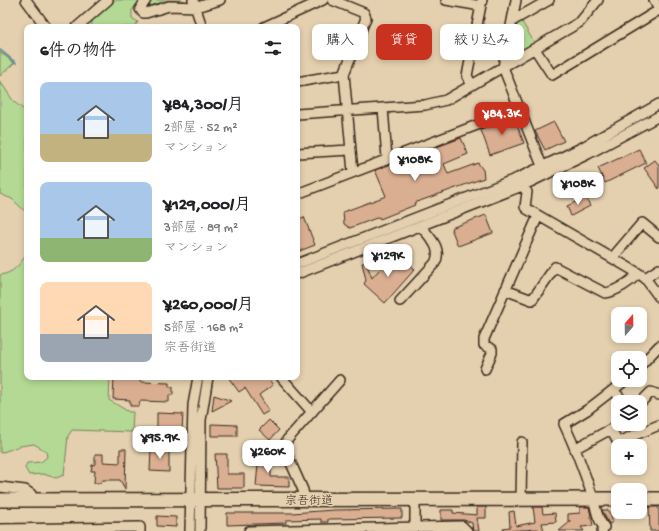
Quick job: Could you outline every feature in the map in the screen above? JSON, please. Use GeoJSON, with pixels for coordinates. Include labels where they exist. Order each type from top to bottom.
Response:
{"type":"FeatureCollection","features":[{"type":"Feature","properties":{"kind":"highway","name":"宗吾街道"},"geometry":{"type":"LineString","coordinates":[[0,500],[611,499]]}},
{"type":"Feature","properties":{"kind":"highway"},"geometry":{"type":"LineString","coordinates":[[647,499],[659,499]]}},
{"type":"Feature","properties":{"kind":"street"},"geometry":{"type":"LineString","coordinates":[[26,0],[44,24]]}},
{"type":"Feature","properties":{"kind":"street"},"geometry":{"type":"LineString","coordinates":[[80,24],[108,0]]}},
{"type":"Feature","properties":{"kind":"street"},"geometry":{"type":"LineString","coordinates":[[146,0],[140,8],[143,13],[169,6],[220,0]]}},
{"type":"Feature","properties":{"kind":"street"},"geometry":{"type":"LineString","coordinates":[[271,24],[323,0]]}},
{"type":"Feature","properties":{"kind":"street"},"geometry":{"type":"LineString","coordinates":[[332,0],[364,13],[366,18],[344,74],[353,172]]}},
{"type":"Feature","properties":{"kind":"street"},"geometry":{"type":"LineString","coordinates":[[446,0],[482,3],[467,76],[472,85]]}},
{"type":"Feature","properties":{"kind":"street"},"geometry":{"type":"LineString","coordinates":[[516,0],[503,67],[544,171]]}},
{"type":"Feature","properties":{"kind":"street"},"geometry":{"type":"LineString","coordinates":[[512,21],[549,0]]}},
{"type":"Feature","properties":{"kind":"street"},"geometry":{"type":"LineString","coordinates":[[300,114],[432,104],[446,100],[580,22],[598,0]]}},
{"type":"Feature","properties":{"kind":"street"},"geometry":{"type":"LineString","coordinates":[[535,49],[552,75],[659,10],[654,0]]}},
{"type":"Feature","properties":{"kind":"street"},"geometry":{"type":"LineString","coordinates":[[195,4],[201,24]]}},
{"type":"Feature","properties":{"kind":"street"},"geometry":{"type":"LineString","coordinates":[[300,81],[344,74]]}},
{"type":"Feature","properties":{"kind":"street"},"geometry":{"type":"LineString","coordinates":[[544,171],[659,104]]}},
{"type":"Feature","properties":{"kind":"street"},"geometry":{"type":"LineString","coordinates":[[383,108],[387,158]]}},
{"type":"Feature","properties":{"kind":"street"},"geometry":{"type":"LineString","coordinates":[[300,193],[387,158],[519,109]]}},
{"type":"Feature","properties":{"kind":"street"},"geometry":{"type":"LineString","coordinates":[[300,273],[421,226],[544,171],[659,116]]}},
{"type":"Feature","properties":{"kind":"street"},"geometry":{"type":"LineString","coordinates":[[300,153],[350,150]]}},
{"type":"Feature","properties":{"kind":"street"},"geometry":{"type":"LineString","coordinates":[[520,182],[527,192],[525,207],[538,216],[613,257],[642,275],[659,297]]}},
{"type":"Feature","properties":{"kind":"street"},"geometry":{"type":"LineString","coordinates":[[300,263],[520,182]]}},
{"type":"Feature","properties":{"kind":"street"},"geometry":{"type":"LineString","coordinates":[[485,369],[492,353],[492,349],[484,345],[484,339],[538,216]]}},
{"type":"Feature","properties":{"kind":"street"},"geometry":{"type":"LineString","coordinates":[[613,257],[642,223],[659,237]]}},
{"type":"Feature","properties":{"kind":"street"},"geometry":{"type":"LineString","coordinates":[[400,300],[435,263],[438,257],[437,247],[421,226]]}},
{"type":"Feature","properties":{"kind":"street"},"geometry":{"type":"LineString","coordinates":[[506,290],[532,300],[536,297],[554,268],[605,293],[610,292],[634,278],[659,269]]}},
{"type":"Feature","properties":{"kind":"street"},"geometry":{"type":"LineString","coordinates":[[647,359],[659,346]]}},
{"type":"Feature","properties":{"kind":"street"},"geometry":{"type":"LineString","coordinates":[[197,380],[193,404],[196,500],[200,531]]}},
{"type":"Feature","properties":{"kind":"street"},"geometry":{"type":"LineString","coordinates":[[190,531],[196,500],[201,420],[208,380]]}},
{"type":"Feature","properties":{"kind":"street"},"geometry":{"type":"LineString","coordinates":[[284,380],[312,412]]}},
{"type":"Feature","properties":{"kind":"street"},"geometry":{"type":"LineString","coordinates":[[304,500],[303,490],[286,452],[285,445],[287,440],[340,380]]}},
{"type":"Feature","properties":{"kind":"street"},"geometry":{"type":"LineString","coordinates":[[602,531],[604,527],[598,518],[594,498],[576,448],[564,424],[618,387]]}},
{"type":"Feature","properties":{"kind":"street"},"geometry":{"type":"LineString","coordinates":[[614,391],[618,395]]}},
{"type":"Feature","properties":{"kind":"street"},"geometry":{"type":"LineString","coordinates":[[647,396],[651,392],[659,395]]}},
{"type":"Feature","properties":{"kind":"street"},"geometry":{"type":"LineString","coordinates":[[647,431],[659,426]]}},
{"type":"Feature","properties":{"kind":"street"},"geometry":{"type":"LineString","coordinates":[[576,448],[611,428]]}},
{"type":"Feature","properties":{"kind":"street"},"geometry":{"type":"LineString","coordinates":[[615,431],[618,442],[646,431]]}},
{"type":"Feature","properties":{"kind":"street"},"geometry":{"type":"LineString","coordinates":[[521,500],[522,442]]}},
{"type":"Feature","properties":{"kind":"street"},"geometry":{"type":"LineString","coordinates":[[0,486],[29,491],[33,500]]}},
{"type":"Feature","properties":{"kind":"street"},"geometry":{"type":"LineString","coordinates":[[415,500],[415,526]]}},
{"type":"Feature","properties":{"kind":"street"},"geometry":{"type":"LineString","coordinates":[[249,531],[462,526],[467,531]]}},
{"type":"Feature","properties":{"kind":"street"},"geometry":{"type":"LineString","coordinates":[[0,529],[140,527],[140,531]]}},
{"type":"Feature","properties":{"kind":"green space"},"geometry":{"type":"Polygon","coordinates":[[[112,0],[141,0],[132,10],[132,18],[138,22],[136,24],[92,24],[94,15],[112,0]]]}},
{"type":"Feature","properties":{"kind":"green space"},"geometry":{"type":"Polygon","coordinates":[[[149,0],[182,0],[190,3],[144,9],[149,0]]]}},
{"type":"Feature","properties":{"kind":"green space"},"geometry":{"type":"Polygon","coordinates":[[[521,20],[523,24],[515,24],[521,20]]]}},
{"type":"Feature","properties":{"kind":"green space"},"geometry":{"type":"Polygon","coordinates":[[[524,25],[535,44],[524,50],[524,25]]]}},
{"type":"Feature","properties":{"kind":"green space"},"geometry":{"type":"Polygon","coordinates":[[[0,52],[14,63],[0,76],[0,52]]]}},
{"type":"Feature","properties":{"kind":"green space"},"geometry":{"type":"Polygon","coordinates":[[[0,81],[14,102],[24,110],[24,210],[12,199],[0,194],[0,81]]]}},
{"type":"Feature","properties":{"kind":"green space"},"geometry":{"type":"Polygon","coordinates":[[[24,258],[24,380],[110,380],[109,400],[129,412],[133,412],[132,432],[72,430],[68,436],[64,475],[56,478],[43,474],[29,475],[25,468],[27,463],[41,462],[47,457],[46,451],[34,444],[20,446],[0,453],[0,275],[13,270],[24,258]]]}},
{"type":"Feature","properties":{"kind":"building"},"geometry":{"type":"Polygon","coordinates":[[[514,117],[524,143],[490,155],[481,130],[514,117]]]}},
{"type":"Feature","properties":{"kind":"building"},"geometry":{"type":"Polygon","coordinates":[[[554,122],[564,141],[545,150],[535,131],[554,122]]]}},
{"type":"Feature","properties":{"kind":"building"},"geometry":{"type":"Polygon","coordinates":[[[461,138],[468,154],[444,164],[448,174],[478,163],[483,170],[484,178],[414,203],[415,205],[380,219],[379,217],[350,228],[344,224],[343,212],[386,196],[375,170],[461,138]]]}},
{"type":"Feature","properties":{"kind":"building"},"geometry":{"type":"Polygon","coordinates":[[[639,149],[646,163],[605,183],[598,168],[639,149]]]}},
{"type":"Feature","properties":{"kind":"building"},"geometry":{"type":"Polygon","coordinates":[[[655,160],[659,165],[659,189],[644,168],[655,160]]]}},
{"type":"Feature","properties":{"kind":"building"},"geometry":{"type":"Polygon","coordinates":[[[586,197],[590,206],[571,216],[567,206],[586,197]]]}},
{"type":"Feature","properties":{"kind":"building"},"geometry":{"type":"Polygon","coordinates":[[[486,215],[493,233],[458,246],[451,228],[486,215]]]}},
{"type":"Feature","properties":{"kind":"building"},"geometry":{"type":"Polygon","coordinates":[[[304,217],[315,245],[300,251],[300,219],[304,217]]]}},
{"type":"Feature","properties":{"kind":"building"},"geometry":{"type":"Polygon","coordinates":[[[403,259],[415,269],[385,303],[364,284],[366,280],[362,263],[366,262],[372,278],[386,262],[403,259]]]}},
{"type":"Feature","properties":{"kind":"building"},"geometry":{"type":"Polygon","coordinates":[[[114,380],[140,380],[140,382],[169,383],[169,387],[173,387],[173,395],[169,395],[169,402],[140,401],[139,406],[130,406],[130,400],[113,399],[114,380]]]}},
{"type":"Feature","properties":{"kind":"building"},"geometry":{"type":"Polygon","coordinates":[[[230,380],[269,380],[273,385],[259,395],[269,411],[262,415],[245,388],[239,392],[230,380]]]}},
{"type":"Feature","properties":{"kind":"building"},"geometry":{"type":"Polygon","coordinates":[[[214,395],[229,400],[231,401],[212,411],[214,395]]]}},
{"type":"Feature","properties":{"kind":"building"},"geometry":{"type":"Polygon","coordinates":[[[157,413],[183,414],[182,430],[157,429],[157,413]]]}},
{"type":"Feature","properties":{"kind":"building"},"geometry":{"type":"Polygon","coordinates":[[[269,420],[279,430],[270,440],[259,430],[269,420]]]}},
{"type":"Feature","properties":{"kind":"building"},"geometry":{"type":"Polygon","coordinates":[[[211,424],[237,425],[237,436],[211,436],[211,424]]]}},
{"type":"Feature","properties":{"kind":"building"},"geometry":{"type":"Polygon","coordinates":[[[120,449],[126,449],[125,489],[120,480],[103,480],[100,483],[94,483],[95,471],[91,471],[92,465],[95,464],[95,454],[103,454],[103,462],[120,463],[120,449]]]}},
{"type":"Feature","properties":{"kind":"building"},"geometry":{"type":"Polygon","coordinates":[[[151,449],[169,449],[169,472],[150,471],[151,449]]]}},
{"type":"Feature","properties":{"kind":"building"},"geometry":{"type":"Polygon","coordinates":[[[255,450],[264,450],[265,467],[271,467],[271,477],[289,477],[289,487],[256,486],[258,464],[255,464],[255,450]]]}},
{"type":"Feature","properties":{"kind":"building"},"geometry":{"type":"Polygon","coordinates":[[[215,454],[227,454],[227,474],[244,474],[244,488],[217,488],[215,454]]]}},
{"type":"Feature","properties":{"kind":"building"},"geometry":{"type":"Polygon","coordinates":[[[477,507],[486,507],[486,518],[477,518],[479,531],[473,531],[472,523],[464,520],[441,520],[441,510],[453,510],[453,513],[477,515],[477,507]]]}},
{"type":"Feature","properties":{"kind":"building"},"geometry":{"type":"Polygon","coordinates":[[[533,507],[542,507],[543,514],[555,513],[556,522],[542,523],[544,531],[538,531],[538,529],[503,531],[503,528],[510,527],[509,512],[514,511],[516,526],[535,522],[533,507]]]}},
{"type":"Feature","properties":{"kind":"building"},"geometry":{"type":"Polygon","coordinates":[[[580,507],[589,507],[593,526],[581,527],[584,531],[559,531],[571,521],[568,521],[568,514],[580,513],[580,507]]]}},
{"type":"Feature","properties":{"kind":"building"},"geometry":{"type":"Polygon","coordinates":[[[649,507],[659,507],[659,531],[650,531],[649,507]]]}},
{"type":"Feature","properties":{"kind":"building"},"geometry":{"type":"Polygon","coordinates":[[[402,509],[402,518],[328,519],[328,522],[321,522],[321,519],[286,520],[286,523],[227,525],[227,513],[292,513],[334,510],[402,509]]]}},
{"type":"Feature","properties":{"kind":"building"},"geometry":{"type":"Polygon","coordinates":[[[602,510],[608,510],[613,522],[609,524],[602,510]]]}},
{"type":"Feature","properties":{"kind":"building"},"geometry":{"type":"Polygon","coordinates":[[[157,516],[176,517],[176,527],[157,526],[157,516]]]}},
{"type":"Feature","properties":{"kind":"waterway"},"geometry":{"type":"LineString","coordinates":[[0,50],[16,63]]}}]}
